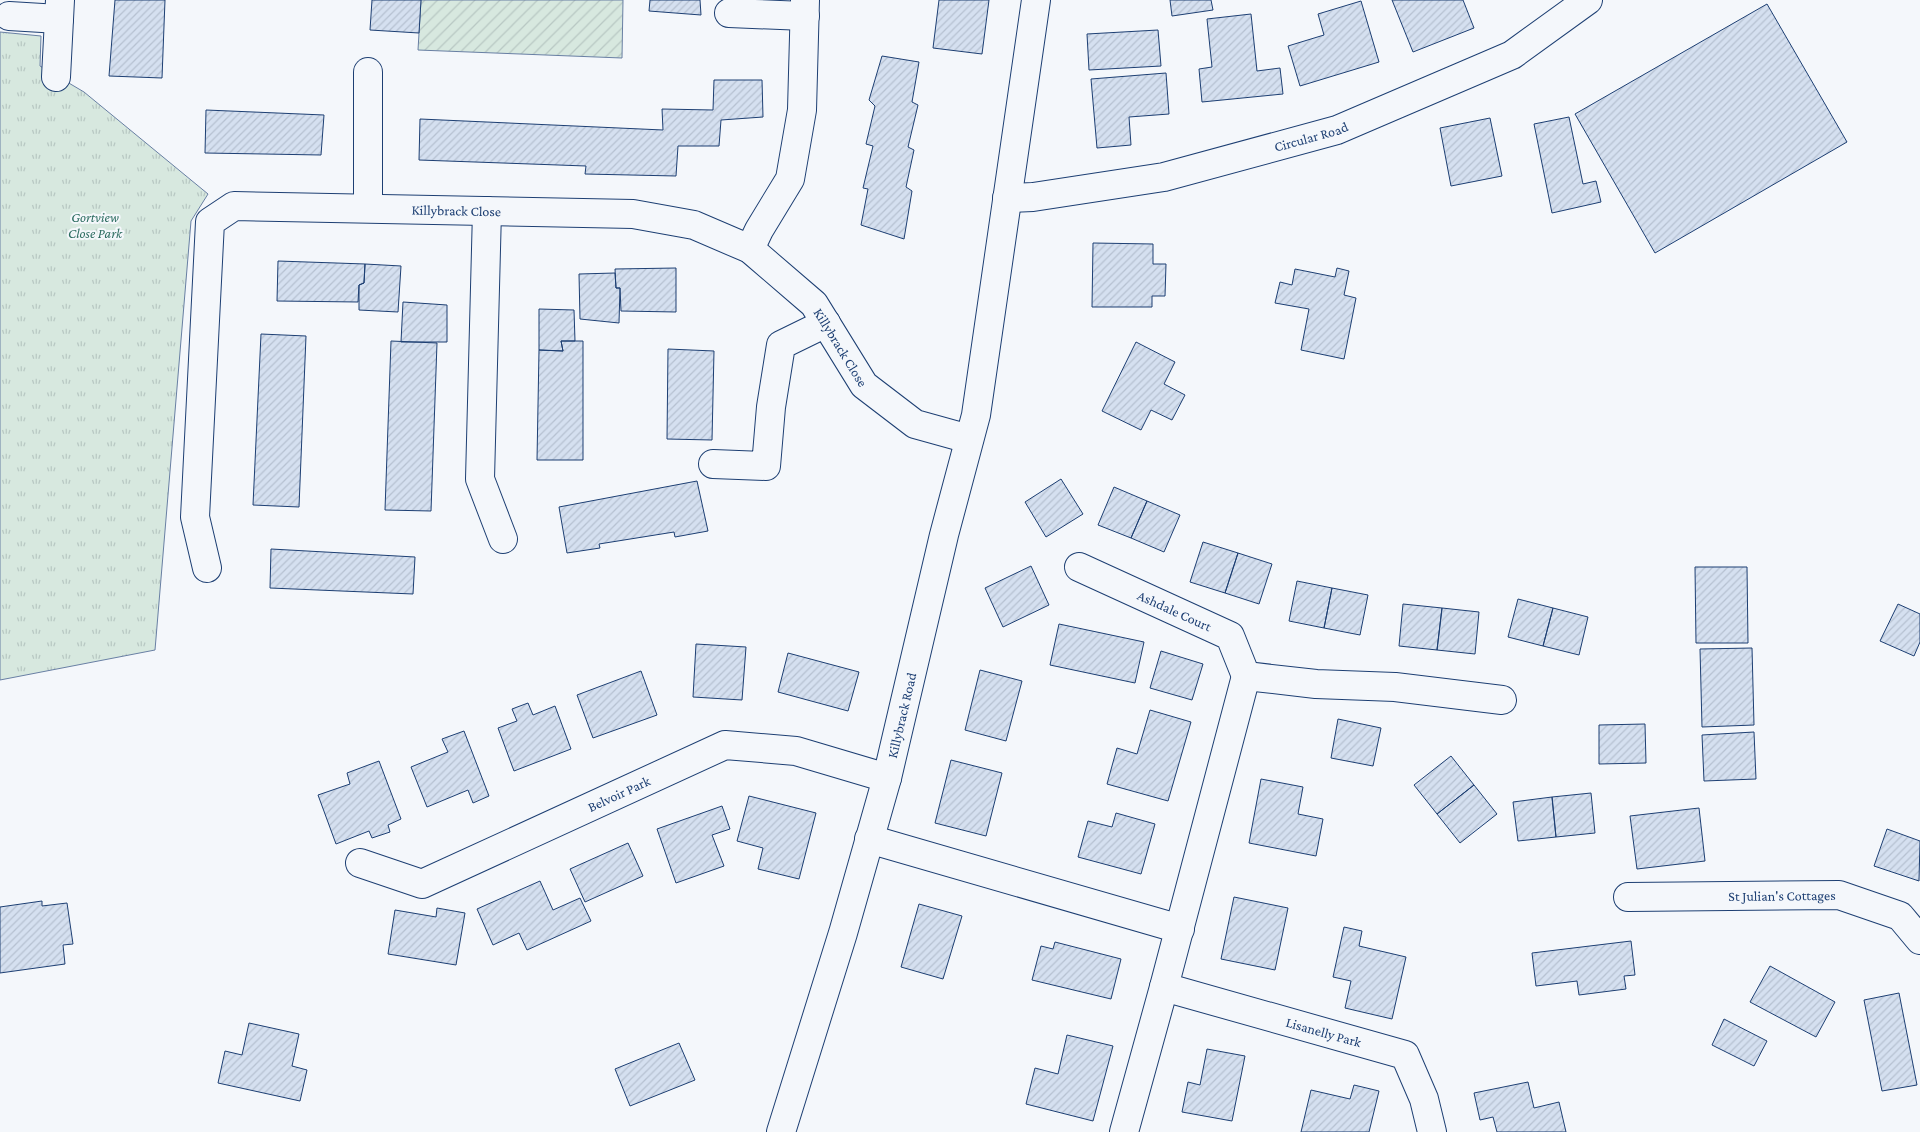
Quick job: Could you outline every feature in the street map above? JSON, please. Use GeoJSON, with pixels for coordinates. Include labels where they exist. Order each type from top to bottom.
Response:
{"type":"FeatureCollection","features":[{"type":"Feature","properties":{"kind":"street","name":"Killybrack Road"},"geometry":{"type":"LineString","coordinates":[[781,1132],[843,933],[887,778],[944,535],[976,415],[1036,0]]}},
{"type":"Feature","properties":{"kind":"street","name":"Circular Road"},"geometry":{"type":"LineString","coordinates":[[1007,198],[1033,197],[1164,177],[1337,130],[1512,55],[1588,0]]}},
{"type":"Feature","properties":{"kind":"street"},"geometry":{"type":"LineString","coordinates":[[729,12],[805,8],[802,110],[790,179],[758,230],[750,249]]}},
{"type":"Feature","properties":{"kind":"street"},"geometry":{"type":"LineString","coordinates":[[9,16],[59,9],[56,78]]}},
{"type":"Feature","properties":{"kind":"street"},"geometry":{"type":"LineString","coordinates":[[368,72],[368,208]]}},
{"type":"Feature","properties":{"kind":"street","name":"Killybrack Close"},"geometry":{"type":"LineString","coordinates":[[207,568],[195,517],[210,222],[234,206],[633,214],[694,225],[750,249],[814,304],[864,385],[915,424],[969,439]]}},
{"type":"Feature","properties":{"kind":"street"},"geometry":{"type":"LineString","coordinates":[[487,211],[480,479],[503,539]]}},
{"type":"Feature","properties":{"kind":"street"},"geometry":{"type":"LineString","coordinates":[[713,464],[766,466],[771,407],[781,345],[826,323]]}},
{"type":"Feature","properties":{"kind":"street","name":"Ashdale Court"},"geometry":{"type":"LineString","coordinates":[[1078,567],[1230,636],[1246,676]]}},
{"type":"Feature","properties":{"kind":"street"},"geometry":{"type":"LineString","coordinates":[[1124,1132],[1180,929],[1246,676],[1316,684],[1395,687],[1502,700]]}},
{"type":"Feature","properties":{"kind":"street","name":"Belvoir Park"},"geometry":{"type":"LineString","coordinates":[[360,863],[422,884],[725,745],[796,751],[887,778]]}},
{"type":"Feature","properties":{"kind":"street"},"geometry":{"type":"LineString","coordinates":[[869,839],[1180,929]]}},
{"type":"Feature","properties":{"kind":"street","name":"St Julian's Cottages"},"geometry":{"type":"LineString","coordinates":[[1628,897],[1839,895],[1900,916],[1920,940]]}},
{"type":"Feature","properties":{"kind":"street","name":"Lisanelly Park"},"geometry":{"type":"LineString","coordinates":[[1164,987],[1405,1056],[1424,1099],[1432,1132]]}},
{"type":"Feature","properties":{"kind":"green space"},"geometry":{"type":"Polygon","coordinates":[[[421,0],[623,0],[622,58],[418,50],[421,0]]]}},
{"type":"Feature","properties":{"kind":"green space","name":"Gortview Close Park"},"geometry":{"type":"Polygon","coordinates":[[[0,32],[41,36],[40,66],[84,92],[208,194],[191,221],[155,650],[0,680],[0,32]]]}},
{"type":"Feature","properties":{"kind":"building"},"geometry":{"type":"Polygon","coordinates":[[[115,0],[165,0],[162,78],[109,76],[115,0]]]}},
{"type":"Feature","properties":{"kind":"building"},"geometry":{"type":"Polygon","coordinates":[[[372,0],[421,0],[419,33],[370,30],[372,0]]]}},
{"type":"Feature","properties":{"kind":"building"},"geometry":{"type":"Polygon","coordinates":[[[650,0],[700,0],[701,15],[649,11],[650,0]]]}},
{"type":"Feature","properties":{"kind":"building"},"geometry":{"type":"Polygon","coordinates":[[[939,0],[989,0],[982,54],[933,48],[939,0]]]}},
{"type":"Feature","properties":{"kind":"building"},"geometry":{"type":"Polygon","coordinates":[[[1170,0],[1211,0],[1213,10],[1172,16],[1170,0]]]}},
{"type":"Feature","properties":{"kind":"building"},"geometry":{"type":"Polygon","coordinates":[[[1392,0],[1463,0],[1474,28],[1413,52],[1392,0]]]}},
{"type":"Feature","properties":{"kind":"building"},"geometry":{"type":"Polygon","coordinates":[[[1361,1],[1379,62],[1300,86],[1288,46],[1324,35],[1318,14],[1361,1]]]}},
{"type":"Feature","properties":{"kind":"building"},"geometry":{"type":"Polygon","coordinates":[[[1767,4],[1847,142],[1655,253],[1575,114],[1767,4]]]}},
{"type":"Feature","properties":{"kind":"building"},"geometry":{"type":"Polygon","coordinates":[[[1251,14],[1257,71],[1280,68],[1283,94],[1202,102],[1199,69],[1212,67],[1207,19],[1251,14]]]}},
{"type":"Feature","properties":{"kind":"building"},"geometry":{"type":"Polygon","coordinates":[[[1158,30],[1161,66],[1089,70],[1087,34],[1158,30]]]}},
{"type":"Feature","properties":{"kind":"building"},"geometry":{"type":"Polygon","coordinates":[[[882,56],[919,62],[912,102],[918,105],[908,147],[914,150],[906,187],[912,191],[904,239],[861,225],[868,189],[863,188],[873,146],[866,144],[875,106],[869,100],[882,56]]]}},
{"type":"Feature","properties":{"kind":"building"},"geometry":{"type":"Polygon","coordinates":[[[1166,73],[1169,114],[1129,117],[1131,145],[1097,148],[1091,79],[1166,73]]]}},
{"type":"Feature","properties":{"kind":"building"},"geometry":{"type":"Polygon","coordinates":[[[714,80],[762,80],[763,117],[721,120],[719,146],[678,146],[676,176],[585,174],[586,166],[419,160],[420,119],[663,130],[662,109],[713,110],[714,80]]]}},
{"type":"Feature","properties":{"kind":"building"},"geometry":{"type":"Polygon","coordinates":[[[206,110],[324,115],[321,155],[205,153],[206,110]]]}},
{"type":"Feature","properties":{"kind":"building"},"geometry":{"type":"Polygon","coordinates":[[[1569,117],[1583,184],[1596,181],[1601,202],[1552,213],[1534,124],[1569,117]]]}},
{"type":"Feature","properties":{"kind":"building"},"geometry":{"type":"Polygon","coordinates":[[[1490,118],[1502,176],[1451,186],[1440,128],[1490,118]]]}},
{"type":"Feature","properties":{"kind":"building"},"geometry":{"type":"Polygon","coordinates":[[[1093,243],[1153,244],[1153,264],[1166,264],[1165,296],[1152,296],[1152,307],[1092,307],[1093,243]]]}},
{"type":"Feature","properties":{"kind":"building"},"geometry":{"type":"Polygon","coordinates":[[[278,261],[365,264],[364,283],[359,285],[358,302],[277,301],[278,261]]]}},
{"type":"Feature","properties":{"kind":"building"},"geometry":{"type":"Polygon","coordinates":[[[365,264],[401,266],[398,312],[359,310],[359,285],[364,283],[365,264]]]}},
{"type":"Feature","properties":{"kind":"building"},"geometry":{"type":"Polygon","coordinates":[[[676,268],[676,312],[621,311],[620,288],[616,288],[615,269],[676,268]]]}},
{"type":"Feature","properties":{"kind":"building"},"geometry":{"type":"Polygon","coordinates":[[[1337,268],[1349,271],[1344,295],[1356,298],[1344,359],[1301,350],[1309,309],[1275,303],[1280,282],[1292,285],[1295,269],[1335,277],[1337,268]]]}},
{"type":"Feature","properties":{"kind":"building"},"geometry":{"type":"Polygon","coordinates":[[[615,273],[616,288],[620,288],[619,323],[580,319],[579,274],[615,273]]]}},
{"type":"Feature","properties":{"kind":"building"},"geometry":{"type":"Polygon","coordinates":[[[403,302],[447,305],[447,342],[401,342],[403,302]]]}},
{"type":"Feature","properties":{"kind":"building"},"geometry":{"type":"Polygon","coordinates":[[[539,309],[574,310],[575,341],[561,341],[563,351],[539,350],[539,309]]]}},
{"type":"Feature","properties":{"kind":"building"},"geometry":{"type":"Polygon","coordinates":[[[261,334],[306,336],[299,507],[253,505],[261,334]]]}},
{"type":"Feature","properties":{"kind":"building"},"geometry":{"type":"Polygon","coordinates":[[[391,341],[437,343],[431,511],[385,510],[391,341]]]}},
{"type":"Feature","properties":{"kind":"building"},"geometry":{"type":"Polygon","coordinates":[[[561,341],[583,341],[583,460],[537,460],[539,350],[563,351],[561,341]]]}},
{"type":"Feature","properties":{"kind":"building"},"geometry":{"type":"Polygon","coordinates":[[[1136,342],[1175,362],[1164,384],[1185,395],[1172,420],[1151,410],[1141,430],[1102,411],[1136,342]]]}},
{"type":"Feature","properties":{"kind":"building"},"geometry":{"type":"Polygon","coordinates":[[[668,349],[714,351],[712,440],[667,439],[668,349]]]}},
{"type":"Feature","properties":{"kind":"building"},"geometry":{"type":"Polygon","coordinates":[[[1061,479],[1083,514],[1046,537],[1025,502],[1061,479]]]}},
{"type":"Feature","properties":{"kind":"building"},"geometry":{"type":"Polygon","coordinates":[[[697,481],[708,531],[675,537],[674,532],[599,544],[600,548],[567,553],[559,507],[697,481]]]}},
{"type":"Feature","properties":{"kind":"building"},"geometry":{"type":"Polygon","coordinates":[[[1114,487],[1147,501],[1131,538],[1098,525],[1114,487]]]}},
{"type":"Feature","properties":{"kind":"building"},"geometry":{"type":"Polygon","coordinates":[[[1147,501],[1180,515],[1164,552],[1131,538],[1147,501]]]}},
{"type":"Feature","properties":{"kind":"building"},"geometry":{"type":"Polygon","coordinates":[[[1203,542],[1238,553],[1225,593],[1190,582],[1203,542]]]}},
{"type":"Feature","properties":{"kind":"building"},"geometry":{"type":"Polygon","coordinates":[[[271,549],[415,557],[413,594],[270,588],[271,549]]]}},
{"type":"Feature","properties":{"kind":"building"},"geometry":{"type":"Polygon","coordinates":[[[1238,553],[1272,564],[1259,604],[1225,593],[1238,553]]]}},
{"type":"Feature","properties":{"kind":"building"},"geometry":{"type":"Polygon","coordinates":[[[1031,566],[1049,605],[1003,627],[985,588],[1031,566]]]}},
{"type":"Feature","properties":{"kind":"building"},"geometry":{"type":"Polygon","coordinates":[[[1695,567],[1747,567],[1748,643],[1696,643],[1695,567]]]}},
{"type":"Feature","properties":{"kind":"building"},"geometry":{"type":"Polygon","coordinates":[[[1297,581],[1332,588],[1324,628],[1289,621],[1297,581]]]}},
{"type":"Feature","properties":{"kind":"building"},"geometry":{"type":"Polygon","coordinates":[[[1332,588],[1368,595],[1360,635],[1324,628],[1332,588]]]}},
{"type":"Feature","properties":{"kind":"building"},"geometry":{"type":"Polygon","coordinates":[[[1518,599],[1553,608],[1543,646],[1508,637],[1518,599]]]}},
{"type":"Feature","properties":{"kind":"building"},"geometry":{"type":"Polygon","coordinates":[[[1403,604],[1442,608],[1437,650],[1399,646],[1403,604]]]}},
{"type":"Feature","properties":{"kind":"building"},"geometry":{"type":"Polygon","coordinates":[[[1898,604],[1920,614],[1920,642],[1914,656],[1880,641],[1898,604]]]}},
{"type":"Feature","properties":{"kind":"building"},"geometry":{"type":"Polygon","coordinates":[[[1442,608],[1479,612],[1475,654],[1437,650],[1442,608]]]}},
{"type":"Feature","properties":{"kind":"building"},"geometry":{"type":"Polygon","coordinates":[[[1553,608],[1588,617],[1579,655],[1543,646],[1553,608]]]}},
{"type":"Feature","properties":{"kind":"building"},"geometry":{"type":"Polygon","coordinates":[[[1059,624],[1144,642],[1135,683],[1050,665],[1059,624]]]}},
{"type":"Feature","properties":{"kind":"building"},"geometry":{"type":"Polygon","coordinates":[[[696,644],[746,647],[742,700],[693,697],[696,644]]]}},
{"type":"Feature","properties":{"kind":"building"},"geometry":{"type":"Polygon","coordinates":[[[1752,648],[1754,725],[1702,727],[1700,649],[1752,648]]]}},
{"type":"Feature","properties":{"kind":"building"},"geometry":{"type":"Polygon","coordinates":[[[1161,651],[1203,664],[1192,700],[1150,688],[1161,651]]]}},
{"type":"Feature","properties":{"kind":"building"},"geometry":{"type":"Polygon","coordinates":[[[788,653],[859,672],[848,711],[778,692],[788,653]]]}},
{"type":"Feature","properties":{"kind":"building"},"geometry":{"type":"Polygon","coordinates":[[[980,670],[1022,681],[1006,741],[965,730],[980,670]]]}},
{"type":"Feature","properties":{"kind":"building"},"geometry":{"type":"Polygon","coordinates":[[[641,671],[657,715],[593,738],[577,695],[641,671]]]}},
{"type":"Feature","properties":{"kind":"building"},"geometry":{"type":"Polygon","coordinates":[[[528,703],[533,715],[555,706],[571,749],[514,771],[498,728],[517,721],[512,709],[528,703]]]}},
{"type":"Feature","properties":{"kind":"building"},"geometry":{"type":"Polygon","coordinates":[[[1150,710],[1191,722],[1168,801],[1107,784],[1117,748],[1137,754],[1150,710]]]}},
{"type":"Feature","properties":{"kind":"building"},"geometry":{"type":"Polygon","coordinates":[[[1338,719],[1381,728],[1373,766],[1331,758],[1338,719]]]}},
{"type":"Feature","properties":{"kind":"building"},"geometry":{"type":"Polygon","coordinates":[[[1645,724],[1646,763],[1599,764],[1599,725],[1645,724]]]}},
{"type":"Feature","properties":{"kind":"building"},"geometry":{"type":"Polygon","coordinates":[[[464,731],[489,796],[473,803],[468,790],[427,807],[411,767],[448,752],[442,739],[464,731]]]}},
{"type":"Feature","properties":{"kind":"building"},"geometry":{"type":"Polygon","coordinates":[[[1754,732],[1756,779],[1704,781],[1702,735],[1754,732]]]}},
{"type":"Feature","properties":{"kind":"building"},"geometry":{"type":"Polygon","coordinates":[[[1451,756],[1474,785],[1437,814],[1414,785],[1451,756]]]}},
{"type":"Feature","properties":{"kind":"building"},"geometry":{"type":"Polygon","coordinates":[[[951,760],[1002,773],[986,836],[935,823],[951,760]]]}},
{"type":"Feature","properties":{"kind":"building"},"geometry":{"type":"Polygon","coordinates":[[[379,761],[401,819],[388,825],[390,832],[372,838],[369,831],[336,844],[318,795],[350,784],[347,773],[379,761]]]}},
{"type":"Feature","properties":{"kind":"building"},"geometry":{"type":"Polygon","coordinates":[[[1261,779],[1303,787],[1298,814],[1323,819],[1316,856],[1249,843],[1261,779]]]}},
{"type":"Feature","properties":{"kind":"building"},"geometry":{"type":"Polygon","coordinates":[[[1474,785],[1497,814],[1460,843],[1437,814],[1474,785]]]}},
{"type":"Feature","properties":{"kind":"building"},"geometry":{"type":"Polygon","coordinates":[[[1591,793],[1595,833],[1556,837],[1552,797],[1591,793]]]}},
{"type":"Feature","properties":{"kind":"building"},"geometry":{"type":"Polygon","coordinates":[[[749,796],[816,813],[799,879],[758,869],[763,848],[737,841],[749,796]]]}},
{"type":"Feature","properties":{"kind":"building"},"geometry":{"type":"Polygon","coordinates":[[[1552,797],[1556,837],[1518,841],[1513,802],[1552,797]]]}},
{"type":"Feature","properties":{"kind":"building"},"geometry":{"type":"Polygon","coordinates":[[[722,806],[730,829],[712,835],[724,866],[676,883],[657,829],[722,806]]]}},
{"type":"Feature","properties":{"kind":"building"},"geometry":{"type":"Polygon","coordinates":[[[1699,808],[1705,861],[1637,869],[1630,816],[1699,808]]]}},
{"type":"Feature","properties":{"kind":"building"},"geometry":{"type":"Polygon","coordinates":[[[1116,813],[1155,824],[1141,874],[1078,857],[1088,821],[1112,827],[1116,813]]]}},
{"type":"Feature","properties":{"kind":"building"},"geometry":{"type":"Polygon","coordinates":[[[1887,829],[1920,841],[1919,881],[1874,866],[1887,829]]]}},
{"type":"Feature","properties":{"kind":"building"},"geometry":{"type":"Polygon","coordinates":[[[628,843],[643,876],[585,902],[570,869],[628,843]]]}},
{"type":"Feature","properties":{"kind":"building"},"geometry":{"type":"Polygon","coordinates":[[[540,881],[553,910],[580,898],[591,921],[527,950],[519,933],[493,945],[477,909],[540,881]]]}},
{"type":"Feature","properties":{"kind":"building"},"geometry":{"type":"Polygon","coordinates":[[[1234,897],[1288,908],[1275,970],[1221,959],[1234,897]]]}},
{"type":"Feature","properties":{"kind":"building"},"geometry":{"type":"Polygon","coordinates":[[[42,901],[42,906],[67,903],[73,944],[63,945],[65,964],[0,973],[0,907],[42,901]]]}},
{"type":"Feature","properties":{"kind":"building"},"geometry":{"type":"Polygon","coordinates":[[[919,904],[962,916],[943,979],[901,967],[919,904]]]}},
{"type":"Feature","properties":{"kind":"building"},"geometry":{"type":"Polygon","coordinates":[[[437,908],[465,913],[456,965],[388,954],[395,910],[436,917],[437,908]]]}},
{"type":"Feature","properties":{"kind":"building"},"geometry":{"type":"Polygon","coordinates":[[[1344,927],[1362,931],[1359,946],[1406,957],[1392,1019],[1345,1008],[1351,981],[1333,977],[1344,927]]]}},
{"type":"Feature","properties":{"kind":"building"},"geometry":{"type":"Polygon","coordinates":[[[1631,941],[1635,975],[1624,976],[1626,989],[1579,995],[1577,981],[1536,986],[1532,953],[1631,941]]]}},
{"type":"Feature","properties":{"kind":"building"},"geometry":{"type":"Polygon","coordinates":[[[1055,942],[1121,959],[1111,999],[1032,980],[1041,946],[1053,949],[1055,942]]]}},
{"type":"Feature","properties":{"kind":"building"},"geometry":{"type":"Polygon","coordinates":[[[1770,966],[1835,1002],[1816,1037],[1750,1002],[1770,966]]]}},
{"type":"Feature","properties":{"kind":"building"},"geometry":{"type":"Polygon","coordinates":[[[1899,993],[1917,1085],[1882,1091],[1864,1000],[1899,993]]]}},
{"type":"Feature","properties":{"kind":"building"},"geometry":{"type":"Polygon","coordinates":[[[1724,1019],[1767,1041],[1754,1066],[1712,1045],[1724,1019]]]}},
{"type":"Feature","properties":{"kind":"building"},"geometry":{"type":"Polygon","coordinates":[[[249,1023],[299,1034],[292,1066],[307,1070],[300,1101],[218,1083],[225,1051],[242,1055],[249,1023]]]}},
{"type":"Feature","properties":{"kind":"building"},"geometry":{"type":"Polygon","coordinates":[[[1067,1035],[1113,1046],[1093,1121],[1026,1104],[1035,1068],[1058,1074],[1067,1035]]]}},
{"type":"Feature","properties":{"kind":"building"},"geometry":{"type":"Polygon","coordinates":[[[679,1043],[695,1080],[630,1106],[615,1069],[679,1043]]]}},
{"type":"Feature","properties":{"kind":"building"},"geometry":{"type":"Polygon","coordinates":[[[1207,1049],[1245,1056],[1232,1121],[1182,1112],[1188,1082],[1200,1085],[1207,1049]]]}},
{"type":"Feature","properties":{"kind":"building"},"geometry":{"type":"Polygon","coordinates":[[[1528,1082],[1534,1108],[1559,1102],[1566,1132],[1497,1132],[1493,1117],[1480,1120],[1474,1093],[1528,1082]]]}},
{"type":"Feature","properties":{"kind":"building"},"geometry":{"type":"Polygon","coordinates":[[[1354,1085],[1379,1091],[1369,1132],[1301,1132],[1311,1090],[1350,1099],[1354,1085]]]}}]}
